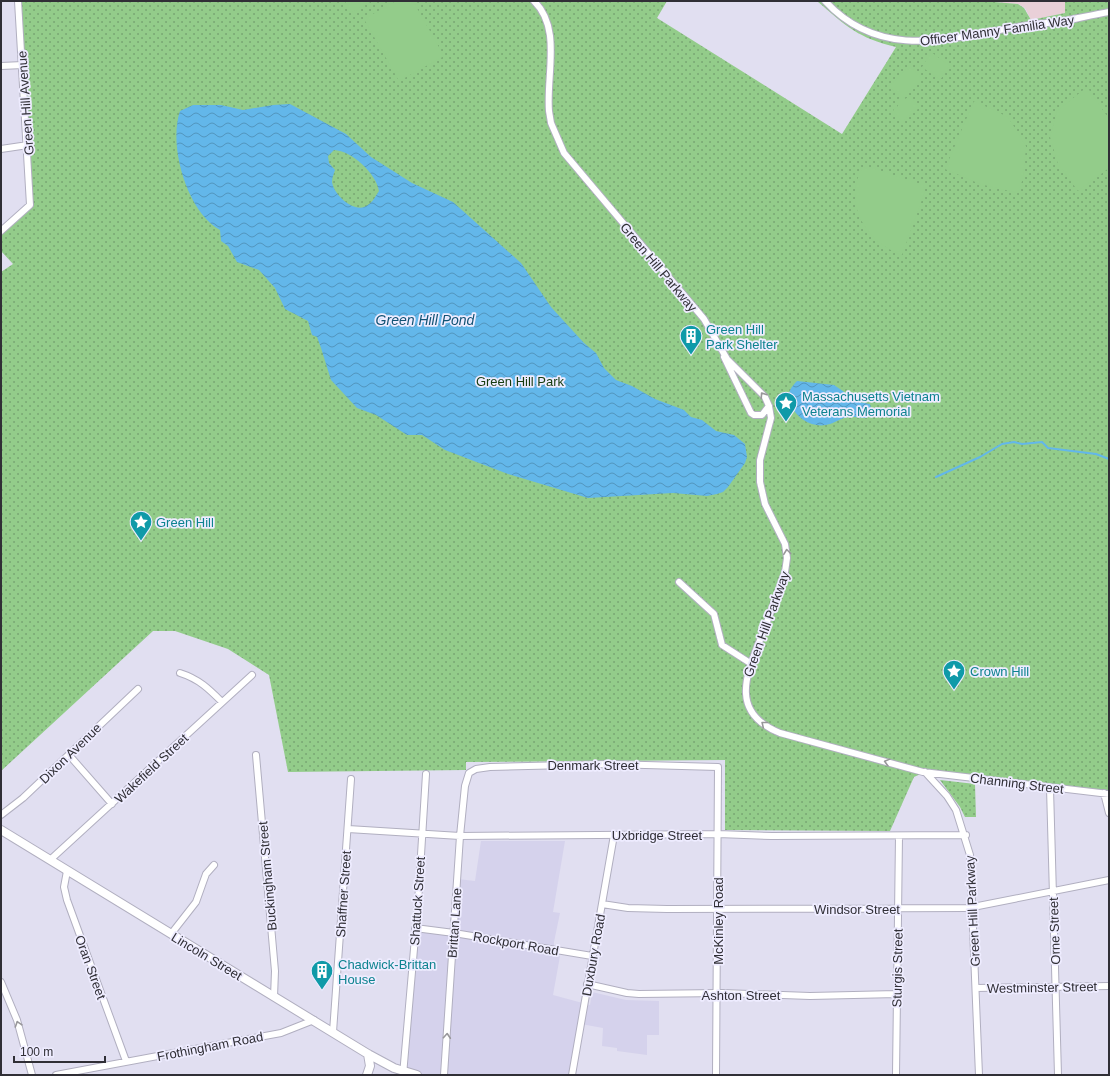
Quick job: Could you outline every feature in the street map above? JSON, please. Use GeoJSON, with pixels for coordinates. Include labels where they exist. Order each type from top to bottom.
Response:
{"type":"FeatureCollection","features":[{"type":"Feature","properties":{"kind":"main road","name":"Lincoln Street"},"geometry":{"type":"LineString","coordinates":[[1,830],[368,1054],[403,1073],[417,1075]]}},
{"type":"Feature","properties":{"kind":"main road"},"geometry":{"type":"LineString","coordinates":[[367,1075],[370,1066],[368,1054]]}},
{"type":"Feature","properties":{"kind":"street","name":"Green Hill Avenue"},"geometry":{"type":"LineString","coordinates":[[1,231],[30,205],[28,145],[18,1]]}},
{"type":"Feature","properties":{"kind":"street","name":"Green Hill Parkway"},"geometry":{"type":"LineString","coordinates":[[534,1],[544,16],[550,35],[549,110],[551,123],[564,153],[704,319],[718,345],[732,364],[758,388],[769,406],[771,418],[759,467],[760,482],[765,504],[785,541],[787,560],[786,572],[750,663],[745,683],[747,698],[753,713],[767,727],[780,733],[925,772],[937,783],[953,805],[966,836],[971,861],[979,1075]]}},
{"type":"Feature","properties":{"kind":"street","name":"Officer Manny Familia Way"},"geometry":{"type":"LineString","coordinates":[[826,1],[840,16],[856,26],[885,38],[912,42],[956,38],[1109,12]]}},
{"type":"Feature","properties":{"kind":"street"},"geometry":{"type":"LineString","coordinates":[[1,66],[23,65]]}},
{"type":"Feature","properties":{"kind":"street"},"geometry":{"type":"LineString","coordinates":[[1,149],[28,145]]}},
{"type":"Feature","properties":{"kind":"street"},"geometry":{"type":"LineString","coordinates":[[718,345],[734,382],[751,413],[754,415],[762,415],[769,406]]}},
{"type":"Feature","properties":{"kind":"street"},"geometry":{"type":"LineString","coordinates":[[679,582],[714,614],[722,645],[750,663]]}},
{"type":"Feature","properties":{"kind":"street"},"geometry":{"type":"LineString","coordinates":[[180,673],[192,676],[203,683],[222,702]]}},
{"type":"Feature","properties":{"kind":"street","name":"Wakefield Street"},"geometry":{"type":"LineString","coordinates":[[50,860],[252,675]]}},
{"type":"Feature","properties":{"kind":"street","name":"Dixon Avenue"},"geometry":{"type":"LineString","coordinates":[[1,815],[23,798],[138,688]]}},
{"type":"Feature","properties":{"kind":"street"},"geometry":{"type":"LineString","coordinates":[[69,754],[112,804]]}},
{"type":"Feature","properties":{"kind":"street","name":"Buckingham Street"},"geometry":{"type":"LineString","coordinates":[[256,755],[274,964],[274,997]]}},
{"type":"Feature","properties":{"kind":"street","name":"Denmark Street"},"geometry":{"type":"LineString","coordinates":[[470,772],[479,768],[490,767],[566,764],[718,767]]}},
{"type":"Feature","properties":{"kind":"street","name":"McKinley Road"},"geometry":{"type":"LineString","coordinates":[[716,1075],[718,993],[718,767]]}},
{"type":"Feature","properties":{"kind":"street","name":"Brittan Lane"},"geometry":{"type":"LineString","coordinates":[[444,1075],[460,836],[466,784],[470,772]]}},
{"type":"Feature","properties":{"kind":"street","name":"Channing Street"},"geometry":{"type":"LineString","coordinates":[[925,772],[1050,788],[1106,793]]}},
{"type":"Feature","properties":{"kind":"street","name":"Shattuck Street"},"geometry":{"type":"LineString","coordinates":[[403,1073],[426,774]]}},
{"type":"Feature","properties":{"kind":"street","name":"Shaffner Street"},"geometry":{"type":"LineString","coordinates":[[333,1032],[348,829],[350,779]]}},
{"type":"Feature","properties":{"kind":"street","name":"Orne Street"},"geometry":{"type":"LineString","coordinates":[[1050,788],[1058,1075]]}},
{"type":"Feature","properties":{"kind":"street"},"geometry":{"type":"LineString","coordinates":[[1106,793],[1109,813]]}},
{"type":"Feature","properties":{"kind":"street","name":"Uxbridge Street"},"geometry":{"type":"LineString","coordinates":[[348,829],[460,836],[718,834],[966,836]]}},
{"type":"Feature","properties":{"kind":"street","name":"Duxbury Road"},"geometry":{"type":"LineString","coordinates":[[572,1075],[614,835]]}},
{"type":"Feature","properties":{"kind":"street","name":"Sturgis Street"},"geometry":{"type":"LineString","coordinates":[[896,1075],[899,836]]}},
{"type":"Feature","properties":{"kind":"street"},"geometry":{"type":"LineString","coordinates":[[171,934],[196,902],[206,874],[214,865]]}},
{"type":"Feature","properties":{"kind":"street","name":"Oran Street"},"geometry":{"type":"LineString","coordinates":[[67,871],[64,887],[67,900],[126,1061]]}},
{"type":"Feature","properties":{"kind":"street","name":"Windsor Street"},"geometry":{"type":"LineString","coordinates":[[602,904],[628,908],[952,909],[972,907],[1052,890],[1109,880]]}},
{"type":"Feature","properties":{"kind":"street","name":"Rockport Road"},"geometry":{"type":"LineString","coordinates":[[415,928],[454,932],[592,956]]}},
{"type":"Feature","properties":{"kind":"street"},"geometry":{"type":"LineString","coordinates":[[1,982],[17,1020],[32,1075]]}},
{"type":"Feature","properties":{"kind":"street","name":"Ashton Street"},"geometry":{"type":"LineString","coordinates":[[587,984],[627,993],[718,993],[810,996],[897,994]]}},
{"type":"Feature","properties":{"kind":"street","name":"Westminster Street"},"geometry":{"type":"LineString","coordinates":[[976,988],[1109,986]]}},
{"type":"Feature","properties":{"kind":"street","name":"Frothingham Road"},"geometry":{"type":"LineString","coordinates":[[56,1075],[281,1033],[314,1020]]}},
{"type":"Feature","properties":{"kind":"shaded area"},"geometry":{"type":"Polygon","coordinates":[[[983,1],[1065,1],[1066,13],[1031,20],[1025,8],[1018,4],[983,1]]]}},
{"type":"Feature","properties":{"kind":"shaded area"},"geometry":{"type":"Polygon","coordinates":[[[481,841],[565,841],[553,912],[560,913],[554,942],[554,955],[560,956],[553,995],[590,1005],[592,992],[626,1000],[659,1001],[659,1035],[647,1035],[647,1055],[617,1051],[617,1048],[602,1046],[603,1028],[581,1024],[572,1075],[417,1075],[403,1071],[415,928],[454,932],[458,879],[475,881],[481,841]]]}},
{"type":"Feature","properties":{"kind":"green space","name":"Green Hill Park"},"geometry":{"type":"Polygon","coordinates":[[[18,1],[667,1],[657,18],[842,134],[896,47],[872,40],[853,30],[817,1],[983,1],[1018,4],[1024,8],[1031,20],[1065,13],[1065,1],[1109,1],[1109,794],[925,772],[914,777],[890,831],[725,830],[725,760],[466,762],[466,770],[288,772],[269,675],[228,649],[175,631],[153,631],[1,771],[1,272],[13,264],[1,251],[1,231],[30,205],[18,1]]]}},
{"type":"Feature","properties":{"kind":"green space"},"geometry":{"type":"Polygon","coordinates":[[[345,1],[372,1],[351,13],[345,1]]]}},
{"type":"Feature","properties":{"kind":"green space"},"geometry":{"type":"Polygon","coordinates":[[[396,1],[413,1],[444,56],[399,81],[364,19],[396,1]]]}},
{"type":"Feature","properties":{"kind":"green space"},"geometry":{"type":"Polygon","coordinates":[[[931,52],[950,66],[940,80],[922,67],[931,52]]]}},
{"type":"Feature","properties":{"kind":"green space"},"geometry":{"type":"Polygon","coordinates":[[[910,66],[921,78],[903,96],[905,99],[910,96],[919,108],[902,122],[893,110],[898,106],[899,97],[889,86],[910,66]]]}},
{"type":"Feature","properties":{"kind":"green space"},"geometry":{"type":"Polygon","coordinates":[[[1087,87],[1109,119],[1109,168],[1078,191],[1058,164],[1050,137],[1057,111],[1087,87]]]}},
{"type":"Feature","properties":{"kind":"green space"},"geometry":{"type":"Polygon","coordinates":[[[974,101],[1008,117],[1026,146],[1023,178],[1018,193],[980,184],[945,169],[974,101]]]}},
{"type":"Feature","properties":{"kind":"green space"},"geometry":{"type":"Polygon","coordinates":[[[866,166],[923,185],[925,191],[902,255],[891,250],[873,237],[860,218],[855,196],[856,185],[858,177],[866,166]]]}},
{"type":"Feature","properties":{"kind":"green space"},"geometry":{"type":"Polygon","coordinates":[[[940,780],[975,784],[976,817],[965,817],[960,807],[940,780]]]}},
{"type":"Feature","properties":{"kind":"water","name":"Green Hill Pond"},"geometry":{"type":"Polygon","coordinates":[[[290,104],[346,134],[371,157],[412,183],[453,202],[521,263],[551,307],[584,343],[596,353],[604,368],[616,380],[632,386],[655,399],[684,410],[691,417],[702,420],[716,431],[734,435],[745,444],[747,457],[745,463],[728,487],[723,492],[707,496],[673,493],[588,498],[508,474],[445,450],[422,435],[407,435],[376,415],[357,408],[331,380],[317,337],[312,335],[308,321],[285,309],[275,288],[259,270],[237,262],[228,246],[221,241],[220,230],[208,221],[198,209],[183,177],[177,142],[177,125],[180,111],[193,105],[221,105],[243,110],[290,104]],[[334,150],[328,156],[329,163],[335,170],[332,180],[333,187],[344,201],[354,207],[359,208],[367,206],[375,198],[379,191],[377,184],[362,164],[341,151],[334,150]]]}},
{"type":"Feature","properties":{"kind":"water"},"geometry":{"type":"Polygon","coordinates":[[[797,381],[834,385],[859,402],[870,404],[872,413],[866,418],[848,417],[824,425],[807,422],[794,410],[789,398],[792,386],[797,381]]]}},
{"type":"Feature","properties":{"kind":"waterway"},"geometry":{"type":"LineString","coordinates":[[936,477],[980,457],[1002,444],[1014,442],[1022,444],[1042,442],[1048,448],[1096,454],[1109,459]]}},
{"type":"Feature","properties":{"kind":"place","name":"Green Hill Park Shelter"},"geometry":{"type":"Point","coordinates":[691,356]}},
{"type":"Feature","properties":{"kind":"place","name":"Massachusetts Vietnam Veterans Memorial"},"geometry":{"type":"Point","coordinates":[786,422]}},
{"type":"Feature","properties":{"kind":"place","name":"Green Hill"},"geometry":{"type":"Point","coordinates":[141,542]}},
{"type":"Feature","properties":{"kind":"place","name":"Crown Hill"},"geometry":{"type":"Point","coordinates":[954,690]}},
{"type":"Feature","properties":{"kind":"place","name":"Chadwick-Brittan House"},"geometry":{"type":"Point","coordinates":[322,990]}}]}
